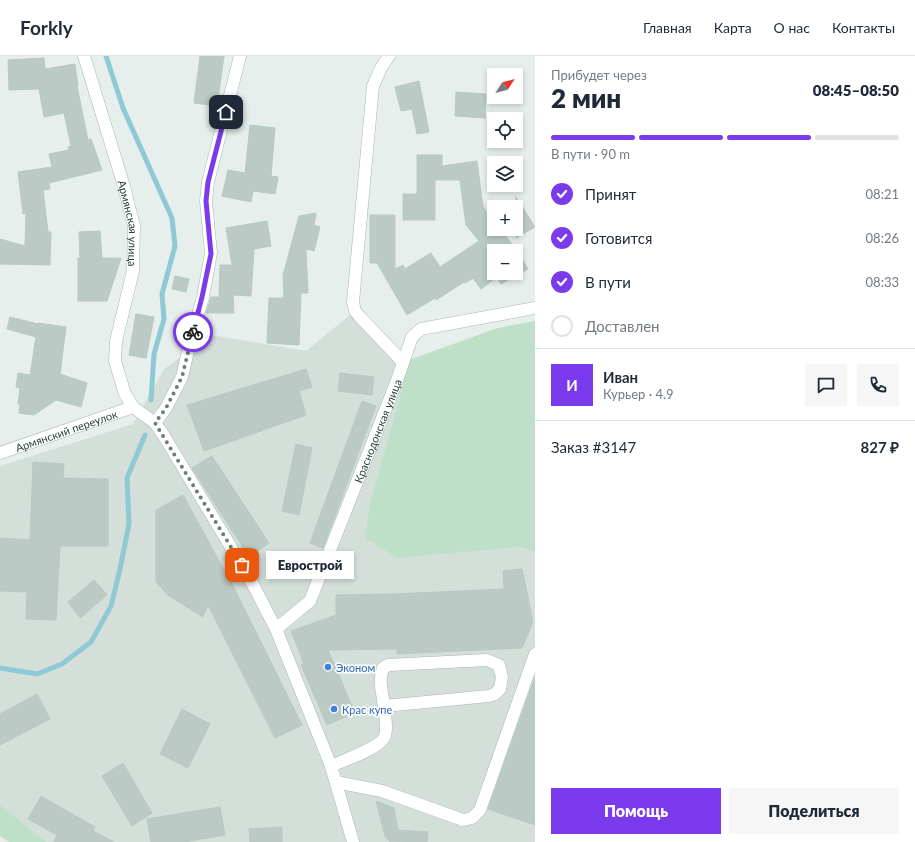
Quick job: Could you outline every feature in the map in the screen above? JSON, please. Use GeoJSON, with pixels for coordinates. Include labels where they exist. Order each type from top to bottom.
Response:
{"type":"FeatureCollection","features":[{"type":"Feature","properties":{"kind":"street","name":"Армянская улица"},"geometry":{"type":"LineString","coordinates":[[84,56],[123,183],[134,226],[133,272],[116,341],[115,354],[115,361],[126,394]]}},
{"type":"Feature","properties":{"kind":"street"},"geometry":{"type":"LineString","coordinates":[[155,423],[166,408],[182,377],[202,297],[211,254],[206,201],[208,182],[240,56]]}},
{"type":"Feature","properties":{"kind":"street"},"geometry":{"type":"LineString","coordinates":[[389,56],[381,68],[373,86],[353,302],[355,311],[360,317],[403,362]]}},
{"type":"Feature","properties":{"kind":"street","name":"Краснодонская улица"},"geometry":{"type":"LineString","coordinates":[[276,629],[310,601],[412,338],[421,329],[535,308]]}},
{"type":"Feature","properties":{"kind":"street","name":"Армянский переулок"},"geometry":{"type":"LineString","coordinates":[[126,394],[133,407],[155,423],[249,577],[276,629],[331,766],[353,842]]}},
{"type":"Feature","properties":{"kind":"street","name":"Армянский переулок"},"geometry":{"type":"LineString","coordinates":[[0,453],[133,407]]}},
{"type":"Feature","properties":{"kind":"street"},"geometry":{"type":"LineString","coordinates":[[336,782],[382,790],[463,820],[472,818],[480,810],[535,654]]}},
{"type":"Feature","properties":{"kind":"street"},"geometry":{"type":"LineString","coordinates":[[331,766],[373,747],[381,742],[385,736],[384,706],[380,677],[383,668],[388,665],[486,660],[499,664],[502,677],[500,689],[495,694],[489,696],[384,706]]}},
{"type":"Feature","properties":{"kind":"shaded area"},"geometry":{"type":"Polygon","coordinates":[[[355,311],[403,362],[404,381],[370,503],[535,552],[535,842],[47,842],[0,805],[0,466],[133,424],[164,369],[212,335],[306,351],[355,311]]]}},
{"type":"Feature","properties":{"kind":"green space"},"geometry":{"type":"Polygon","coordinates":[[[535,321],[535,552],[519,547],[397,558],[365,538],[370,503],[404,381],[403,362],[498,328],[535,321]]]}},
{"type":"Feature","properties":{"kind":"green space"},"geometry":{"type":"Polygon","coordinates":[[[0,805],[47,842],[9,842],[0,836],[0,805]]]}},
{"type":"Feature","properties":{"kind":"building"},"geometry":{"type":"Polygon","coordinates":[[[200,56],[224,56],[217,106],[194,103],[200,56]]]}},
{"type":"Feature","properties":{"kind":"building"},"geometry":{"type":"Polygon","coordinates":[[[44,58],[45,69],[75,64],[77,86],[88,140],[91,139],[102,170],[49,183],[50,189],[43,190],[48,232],[51,232],[50,265],[0,264],[0,239],[25,246],[26,213],[23,214],[18,172],[52,167],[49,154],[69,150],[68,147],[71,146],[64,113],[44,117],[39,89],[9,90],[8,60],[44,58]]]}},
{"type":"Feature","properties":{"kind":"building"},"geometry":{"type":"Polygon","coordinates":[[[419,81],[429,132],[417,134],[412,109],[401,111],[395,87],[419,81]]]}},
{"type":"Feature","properties":{"kind":"building"},"geometry":{"type":"Polygon","coordinates":[[[456,92],[486,94],[485,118],[455,116],[456,92]]]}},
{"type":"Feature","properties":{"kind":"building"},"geometry":{"type":"Polygon","coordinates":[[[250,125],[275,128],[271,176],[278,177],[275,194],[253,191],[251,202],[222,196],[228,170],[245,173],[250,125]]]}},
{"type":"Feature","properties":{"kind":"building"},"geometry":{"type":"Polygon","coordinates":[[[417,155],[442,155],[442,166],[477,161],[483,207],[487,212],[487,236],[506,236],[512,244],[487,244],[487,280],[493,280],[481,289],[473,278],[407,315],[377,263],[370,263],[370,215],[395,215],[395,269],[403,265],[405,269],[431,253],[440,267],[479,241],[466,225],[460,180],[435,180],[435,220],[403,220],[403,194],[417,194],[417,155]]]}},
{"type":"Feature","properties":{"kind":"building"},"geometry":{"type":"Polygon","coordinates":[[[523,208],[535,227],[523,234],[523,208]]]}},
{"type":"Feature","properties":{"kind":"building"},"geometry":{"type":"Polygon","coordinates":[[[316,213],[314,225],[320,227],[314,251],[306,249],[308,293],[301,293],[299,345],[267,343],[269,298],[284,298],[283,275],[299,216],[316,213]]]}},
{"type":"Feature","properties":{"kind":"building"},"geometry":{"type":"Polygon","coordinates":[[[267,221],[271,246],[254,249],[251,296],[233,295],[234,313],[206,313],[211,297],[219,297],[220,265],[232,265],[226,228],[267,221]]]}},
{"type":"Feature","properties":{"kind":"building"},"geometry":{"type":"Polygon","coordinates":[[[100,231],[102,258],[121,258],[107,301],[78,301],[78,258],[80,258],[79,232],[100,231]]]}},
{"type":"Feature","properties":{"kind":"building"},"geometry":{"type":"Polygon","coordinates":[[[523,260],[528,269],[523,272],[523,260]]]}},
{"type":"Feature","properties":{"kind":"building"},"geometry":{"type":"Polygon","coordinates":[[[175,276],[189,279],[186,292],[172,289],[175,276]]]}},
{"type":"Feature","properties":{"kind":"building"},"geometry":{"type":"Polygon","coordinates":[[[499,280],[508,280],[501,284],[499,280]]]}},
{"type":"Feature","properties":{"kind":"building"},"geometry":{"type":"Polygon","coordinates":[[[136,314],[154,317],[146,358],[129,355],[136,314]]]}},
{"type":"Feature","properties":{"kind":"building"},"geometry":{"type":"Polygon","coordinates":[[[10,317],[38,324],[66,327],[60,374],[87,383],[81,407],[56,400],[34,415],[19,413],[20,404],[18,404],[20,388],[16,387],[18,373],[30,375],[36,337],[7,329],[10,317]]]}},
{"type":"Feature","properties":{"kind":"building"},"geometry":{"type":"Polygon","coordinates":[[[306,369],[312,387],[299,391],[306,415],[204,451],[187,405],[306,369]]]}},
{"type":"Feature","properties":{"kind":"building"},"geometry":{"type":"Polygon","coordinates":[[[340,373],[374,377],[372,395],[338,391],[340,373]]]}},
{"type":"Feature","properties":{"kind":"building"},"geometry":{"type":"Polygon","coordinates":[[[362,401],[376,406],[323,548],[310,543],[362,401]]]}},
{"type":"Feature","properties":{"kind":"building"},"geometry":{"type":"Polygon","coordinates":[[[296,444],[312,448],[299,515],[282,511],[296,444]]]}},
{"type":"Feature","properties":{"kind":"building"},"geometry":{"type":"Polygon","coordinates":[[[212,456],[269,543],[249,557],[192,468],[212,456]]]}},
{"type":"Feature","properties":{"kind":"building"},"geometry":{"type":"Polygon","coordinates":[[[33,462],[64,464],[63,478],[108,479],[108,546],[60,546],[56,620],[26,619],[27,592],[0,591],[0,538],[30,540],[33,462]]]}},
{"type":"Feature","properties":{"kind":"building"},"geometry":{"type":"Polygon","coordinates":[[[183,495],[235,590],[302,725],[275,738],[208,605],[203,617],[169,596],[156,582],[156,510],[183,495]]]}},
{"type":"Feature","properties":{"kind":"building"},"geometry":{"type":"Polygon","coordinates":[[[522,569],[533,622],[522,648],[397,654],[397,649],[328,650],[355,713],[327,725],[301,665],[304,664],[291,631],[336,615],[336,595],[504,589],[503,571],[522,569]]]}},
{"type":"Feature","properties":{"kind":"building"},"geometry":{"type":"Polygon","coordinates":[[[94,580],[107,595],[80,618],[68,602],[94,580]]]}},
{"type":"Feature","properties":{"kind":"building"},"geometry":{"type":"Polygon","coordinates":[[[535,677],[535,825],[488,809],[535,677]]]}},
{"type":"Feature","properties":{"kind":"building"},"geometry":{"type":"Polygon","coordinates":[[[37,694],[50,719],[0,745],[0,714],[37,694]]]}},
{"type":"Feature","properties":{"kind":"building"},"geometry":{"type":"Polygon","coordinates":[[[182,709],[210,724],[188,768],[160,754],[182,709]]]}},
{"type":"Feature","properties":{"kind":"building"},"geometry":{"type":"Polygon","coordinates":[[[123,763],[152,813],[132,826],[102,776],[123,763]]]}},
{"type":"Feature","properties":{"kind":"building"},"geometry":{"type":"Polygon","coordinates":[[[41,796],[95,827],[93,831],[114,842],[54,842],[57,835],[28,819],[41,796]]]}},
{"type":"Feature","properties":{"kind":"building"},"geometry":{"type":"Polygon","coordinates":[[[376,801],[394,808],[398,830],[428,832],[427,842],[389,841],[385,836],[376,801]]]}},
{"type":"Feature","properties":{"kind":"building"},"geometry":{"type":"Polygon","coordinates":[[[220,807],[225,835],[184,842],[151,842],[147,819],[220,807]]]}},
{"type":"Feature","properties":{"kind":"building"},"geometry":{"type":"Polygon","coordinates":[[[282,827],[282,842],[250,842],[249,829],[282,827]]]}},
{"type":"Feature","properties":{"kind":"waterway"},"geometry":{"type":"LineString","coordinates":[[106,56],[123,108],[172,218],[175,246],[162,294],[164,319],[154,354],[151,400]]}},
{"type":"Feature","properties":{"kind":"waterway"},"geometry":{"type":"LineString","coordinates":[[0,668],[37,674],[62,664],[91,642],[111,606],[129,524],[127,478],[145,435]]}},
{"type":"Feature","properties":{"kind":"way so far"},"geometry":{"type":"LineString","coordinates":[[193,332],[182,377],[166,408],[155,423],[242,565]]}},
{"type":"Feature","properties":{"kind":"place","name":"Еврострой"},"geometry":{"type":"Point","coordinates":[242,565]}},
{"type":"Feature","properties":{"kind":"place","name":"Эконом"},"geometry":{"type":"Point","coordinates":[328,667]}},
{"type":"Feature","properties":{"kind":"place","name":"Крас купе"},"geometry":{"type":"Point","coordinates":[334,709]}},
{"type":"Feature","properties":{"kind":"route"},"geometry":{"type":"LineString","coordinates":[[193,332],[211,254],[206,201],[208,182],[226,112]]}}]}
